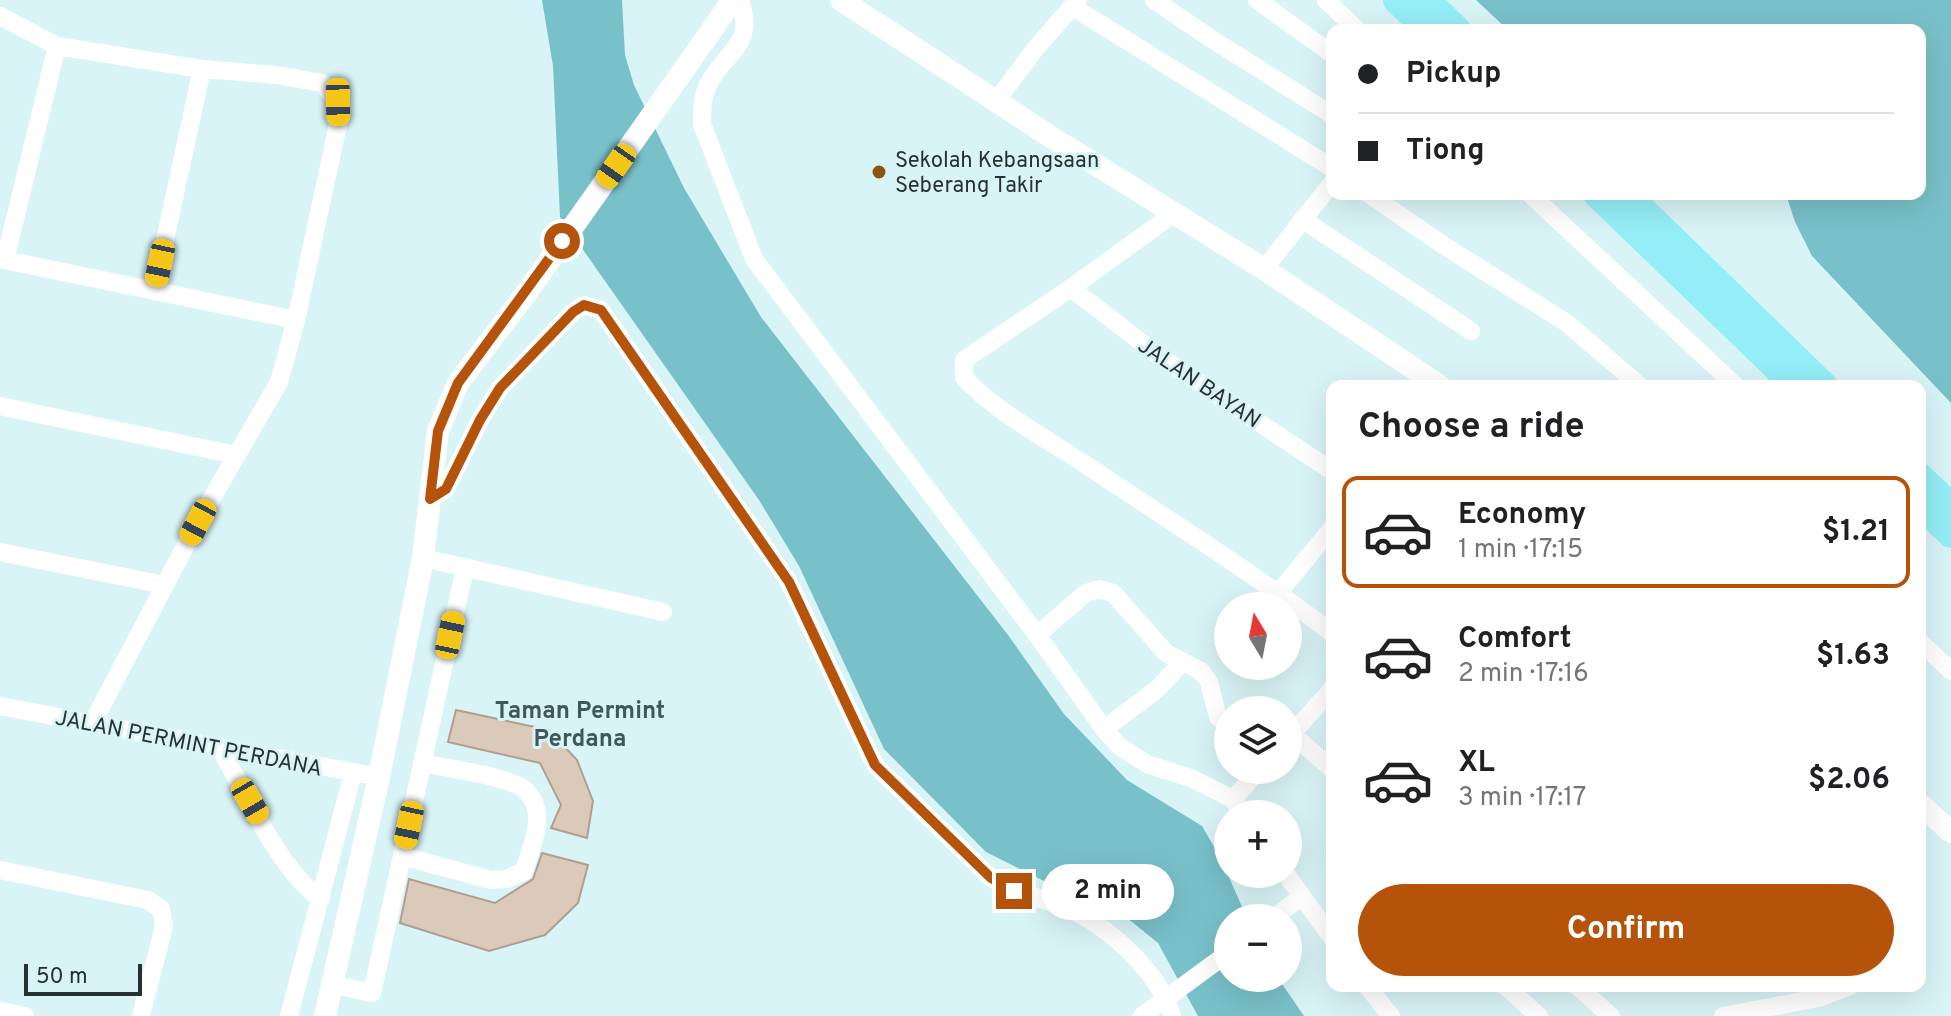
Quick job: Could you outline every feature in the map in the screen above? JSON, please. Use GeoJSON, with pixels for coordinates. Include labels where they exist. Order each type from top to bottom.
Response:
{"type":"FeatureCollection","features":[{"type":"Feature","properties":{"kind":"main road"},"geometry":{"type":"LineString","coordinates":[[1397,0],[1422,24]]}},
{"type":"Feature","properties":{"kind":"main road"},"geometry":{"type":"LineString","coordinates":[[1426,0],[1451,24]]}},
{"type":"Feature","properties":{"kind":"main road"},"geometry":{"type":"LineString","coordinates":[[1603,200],[1790,380]]}},
{"type":"Feature","properties":{"kind":"main road"},"geometry":{"type":"LineString","coordinates":[[1632,200],[1818,380]]}},
{"type":"Feature","properties":{"kind":"main road"},"geometry":{"type":"LineString","coordinates":[[1926,483],[1951,507]]}},
{"type":"Feature","properties":{"kind":"main road"},"geometry":{"type":"LineString","coordinates":[[1926,510],[1951,534]]}},
{"type":"Feature","properties":{"kind":"street"},"geometry":{"type":"LineString","coordinates":[[325,1016],[379,777],[423,558],[438,431],[458,383],[527,292],[733,0]]}},
{"type":"Feature","properties":{"kind":"street"},"geometry":{"type":"LineString","coordinates":[[740,0],[745,15],[745,31],[740,45],[709,83],[702,102],[702,124],[749,249],[1104,729],[1119,746],[1147,764],[1193,779],[1228,800]]}},
{"type":"Feature","properties":{"kind":"street"},"geometry":{"type":"LineString","coordinates":[[841,0],[1173,214],[1264,269],[1431,380]]}},
{"type":"Feature","properties":{"kind":"street"},"geometry":{"type":"LineString","coordinates":[[1154,0],[1326,111]]}},
{"type":"Feature","properties":{"kind":"street"},"geometry":{"type":"LineString","coordinates":[[1257,0],[1326,50]]}},
{"type":"Feature","properties":{"kind":"street"},"geometry":{"type":"LineString","coordinates":[[1326,0],[1351,24]]}},
{"type":"Feature","properties":{"kind":"street"},"geometry":{"type":"LineString","coordinates":[[997,100],[1035,49],[1076,4],[1326,164]]}},
{"type":"Feature","properties":{"kind":"street"},"geometry":{"type":"LineString","coordinates":[[0,16],[57,46],[202,69],[277,75],[322,83],[338,102],[339,120],[296,320],[279,382],[236,455],[92,724]]}},
{"type":"Feature","properties":{"kind":"street"},"geometry":{"type":"LineString","coordinates":[[57,46],[2,260],[296,320]]}},
{"type":"Feature","properties":{"kind":"street"},"geometry":{"type":"LineString","coordinates":[[154,291],[202,69]]}},
{"type":"Feature","properties":{"kind":"street"},"geometry":{"type":"LineString","coordinates":[[1264,269],[1326,190]]}},
{"type":"Feature","properties":{"kind":"street"},"geometry":{"type":"LineString","coordinates":[[1378,200],[1567,323],[1633,380]]}},
{"type":"Feature","properties":{"kind":"street"},"geometry":{"type":"LineString","coordinates":[[1536,200],[1730,380]]}},
{"type":"Feature","properties":{"kind":"street"},"geometry":{"type":"LineString","coordinates":[[1173,214],[964,360],[964,377],[976,391],[1023,424],[1279,592],[1326,535]]}},
{"type":"Feature","properties":{"kind":"street"},"geometry":{"type":"LineString","coordinates":[[1302,219],[1471,331]]}},
{"type":"Feature","properties":{"kind":"street","name":"JALAN BAYAN"},"geometry":{"type":"LineString","coordinates":[[1071,288],[1159,356],[1326,467]]}},
{"type":"Feature","properties":{"kind":"street"},"geometry":{"type":"LineString","coordinates":[[430,499],[446,489],[480,420],[500,388],[573,312],[584,305],[601,310],[789,582],[875,765],[991,878],[1014,891],[1068,909],[1106,930],[1173,1001]]}},
{"type":"Feature","properties":{"kind":"street"},"geometry":{"type":"LineString","coordinates":[[0,406],[236,455]]}},
{"type":"Feature","properties":{"kind":"street"},"geometry":{"type":"LineString","coordinates":[[0,552],[165,585]]}},
{"type":"Feature","properties":{"kind":"street"},"geometry":{"type":"LineString","coordinates":[[423,558],[663,612]]}},
{"type":"Feature","properties":{"kind":"street"},"geometry":{"type":"LineString","coordinates":[[332,984],[372,993],[465,568]]}},
{"type":"Feature","properties":{"kind":"street"},"geometry":{"type":"LineString","coordinates":[[1037,635],[1086,593],[1099,589],[1113,593],[1166,653],[1201,671],[1209,682],[1214,708]]}},
{"type":"Feature","properties":{"kind":"street"},"geometry":{"type":"LineString","coordinates":[[1302,610],[1326,628]]}},
{"type":"Feature","properties":{"kind":"street"},"geometry":{"type":"LineString","coordinates":[[1926,648],[1951,671]]}},
{"type":"Feature","properties":{"kind":"street"},"geometry":{"type":"LineString","coordinates":[[1104,729],[1156,690],[1183,662]]}},
{"type":"Feature","properties":{"kind":"street"},"geometry":{"type":"LineString","coordinates":[[1302,724],[1326,700]]}},
{"type":"Feature","properties":{"kind":"street","name":"JALAN PERMINT PERDANA"},"geometry":{"type":"LineString","coordinates":[[0,706],[379,777]]}},
{"type":"Feature","properties":{"kind":"street"},"geometry":{"type":"LineString","coordinates":[[1302,745],[1326,764]]}},
{"type":"Feature","properties":{"kind":"street"},"geometry":{"type":"LineString","coordinates":[[219,746],[287,864],[307,890],[321,899]]}},
{"type":"Feature","properties":{"kind":"street"},"geometry":{"type":"LineString","coordinates":[[402,856],[491,880],[507,879],[524,871],[532,846],[537,817],[534,800],[527,790],[510,783],[422,763]]}},
{"type":"Feature","properties":{"kind":"street"},"geometry":{"type":"LineString","coordinates":[[289,1016],[353,773]]}},
{"type":"Feature","properties":{"kind":"street"},"geometry":{"type":"LineString","coordinates":[[1926,815],[1951,832]]}},
{"type":"Feature","properties":{"kind":"street"},"geometry":{"type":"LineString","coordinates":[[0,870],[148,900],[161,909],[164,926],[141,1016]]}},
{"type":"Feature","properties":{"kind":"street"},"geometry":{"type":"LineString","coordinates":[[1296,888],[1326,930]]}},
{"type":"Feature","properties":{"kind":"street"},"geometry":{"type":"LineString","coordinates":[[1292,904],[1302,896]]}},
{"type":"Feature","properties":{"kind":"street"},"geometry":{"type":"LineString","coordinates":[[1142,1016],[1173,1001],[1214,965]]}},
{"type":"Feature","properties":{"kind":"street"},"geometry":{"type":"LineString","coordinates":[[1372,992],[1391,1016]]}},
{"type":"Feature","properties":{"kind":"street"},"geometry":{"type":"LineString","coordinates":[[1512,992],[1539,1016]]}},
{"type":"Feature","properties":{"kind":"street"},"geometry":{"type":"LineString","coordinates":[[1584,992],[1611,1016]]}},
{"type":"Feature","properties":{"kind":"street"},"geometry":{"type":"LineString","coordinates":[[1723,1016],[1818,998],[1834,992]]}},
{"type":"Feature","properties":{"kind":"street"},"geometry":{"type":"LineString","coordinates":[[0,1011],[25,1016]]}},
{"type":"Feature","properties":{"kind":"water"},"geometry":{"type":"Polygon","coordinates":[[[542,0],[622,0],[625,55],[634,85],[684,188],[761,317],[1008,635],[1064,714],[1127,780],[1202,826],[1214,847],[1214,888],[1234,888],[1241,904],[1214,904],[1214,992],[1288,992],[1304,1016],[1198,1016],[1158,943],[1131,921],[1102,904],[1068,893],[986,852],[884,749],[799,566],[759,500],[560,217],[553,66],[542,0]]]}},
{"type":"Feature","properties":{"kind":"water"},"geometry":{"type":"Polygon","coordinates":[[[1476,0],[1951,0],[1951,403],[1812,256],[1788,200],[1926,200],[1926,24],[1502,24],[1476,0]]]}},
{"type":"Feature","properties":{"kind":"building"},"geometry":{"type":"Polygon","coordinates":[[[456,710],[549,730],[577,760],[593,801],[587,838],[551,828],[561,805],[540,763],[448,742],[456,710]]]}},
{"type":"Feature","properties":{"kind":"building"},"geometry":{"type":"Polygon","coordinates":[[[542,853],[588,865],[578,903],[545,935],[489,951],[400,923],[409,879],[495,903],[533,879],[542,853]]]}},
{"type":"Feature","properties":{"kind":"place","name":"Sekolah Kebangsaan Seberang Takir"},"geometry":{"type":"Point","coordinates":[879,172]}},
{"type":"Feature","properties":{"kind":"district","name":"Taman Permint Perdana"},"geometry":{"type":"Point","coordinates":[580,724]}},
{"type":"Feature","properties":{"kind":"route"},"geometry":{"type":"LineString","coordinates":[[562,241],[458,383],[438,431],[430,499],[446,489],[480,420],[500,388],[573,312],[584,305],[601,310],[789,582],[875,765],[991,878],[1014,891]]}}]}
